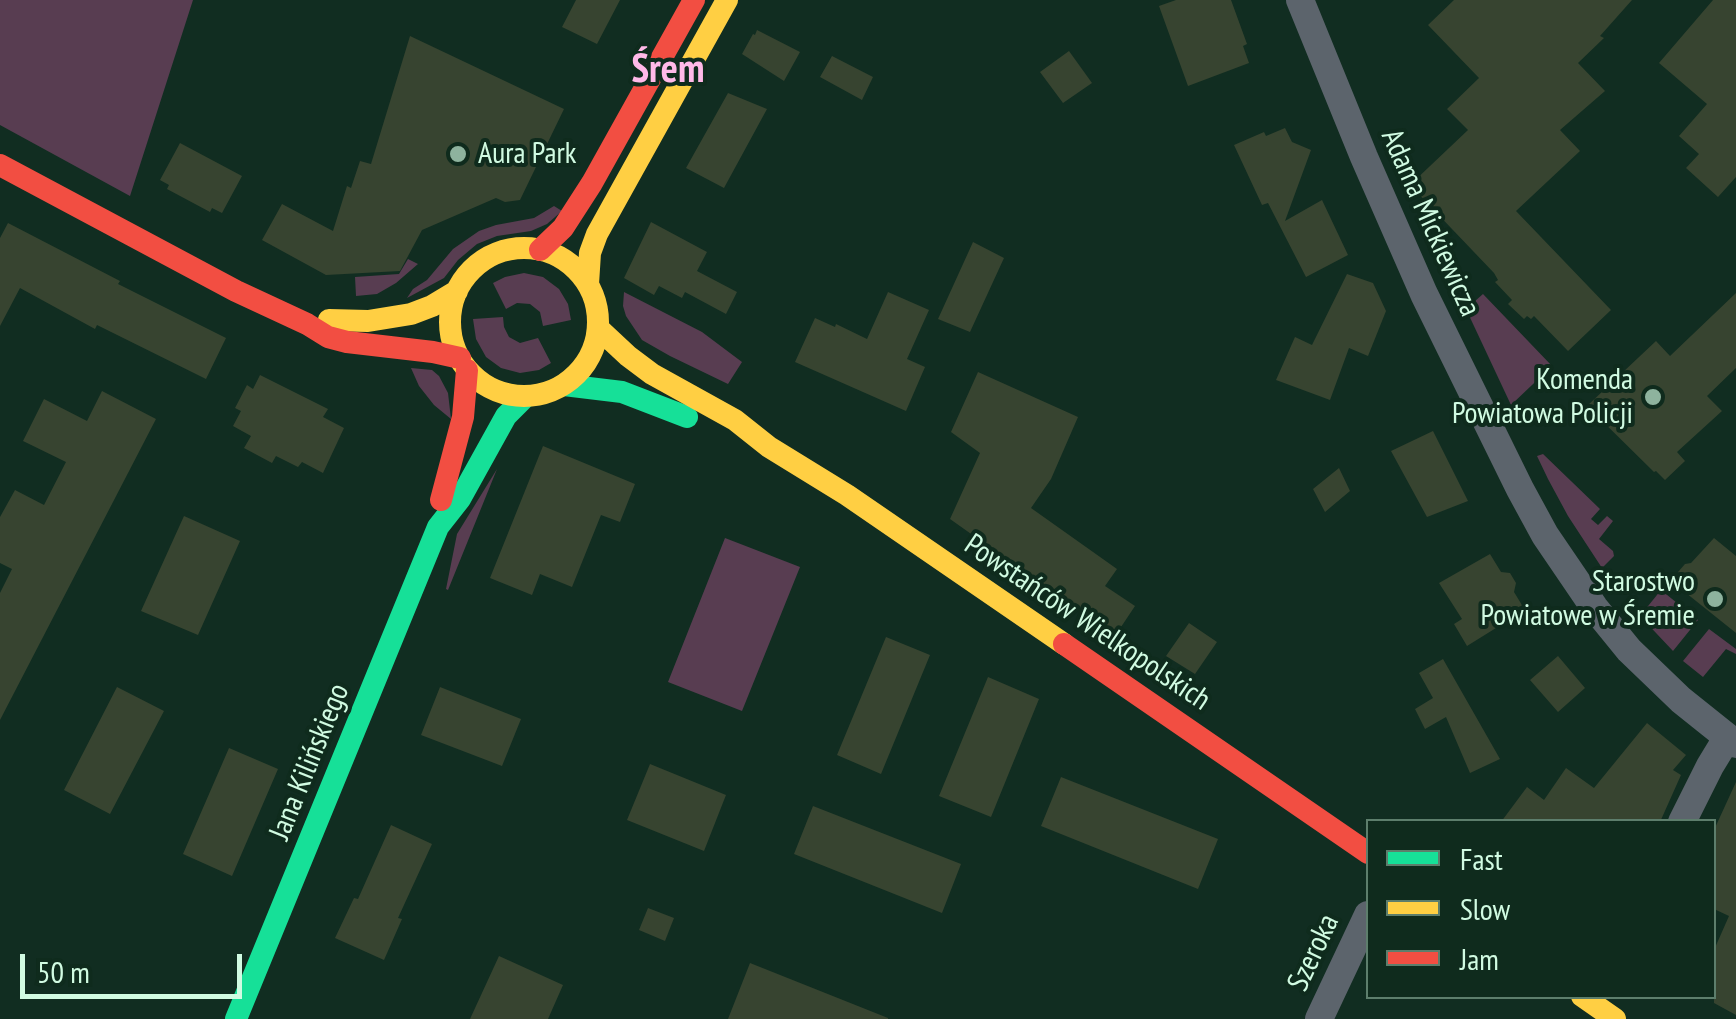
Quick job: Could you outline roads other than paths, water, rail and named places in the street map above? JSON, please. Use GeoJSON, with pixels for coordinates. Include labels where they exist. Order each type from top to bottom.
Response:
{"type":"FeatureCollection","features":[{"type":"Feature","properties":{"kind":"street"},"geometry":{"type":"LineString","coordinates":[[540,250],[576,208],[694,0]]}},
{"type":"Feature","properties":{"kind":"street"},"geometry":{"type":"LineString","coordinates":[[588,284],[590,253],[597,234],[727,0]]}},
{"type":"Feature","properties":{"kind":"street","name":"Adama Mickiewicza"},"geometry":{"type":"LineString","coordinates":[[1300,0],[1424,294],[1545,535],[1629,650],[1681,700],[1732,741]]}},
{"type":"Feature","properties":{"kind":"street"},"geometry":{"type":"LineString","coordinates":[[0,164],[236,292],[338,340],[433,352],[463,364],[493,390],[526,396],[546,393],[564,385],[581,370],[598,328],[588,284],[568,262],[540,250],[515,249],[492,256],[472,270],[457,291],[449,325],[454,348],[463,364]]}},
{"type":"Feature","properties":{"kind":"street"},"geometry":{"type":"LineString","coordinates":[[307,324],[411,314],[457,291]]}},
{"type":"Feature","properties":{"kind":"street","name":"Powstańców Wielkopolskich"},"geometry":{"type":"LineString","coordinates":[[598,328],[636,363],[735,420],[769,447],[856,501],[1366,852]]}},
{"type":"Feature","properties":{"kind":"street","name":"Jana Kilińskiego"},"geometry":{"type":"LineString","coordinates":[[438,527],[463,417],[463,364]]}},
{"type":"Feature","properties":{"kind":"street","name":"Powstańców Wielkopolskich"},"geometry":{"type":"LineString","coordinates":[[564,385],[622,392],[731,436],[769,447]]}},
{"type":"Feature","properties":{"kind":"street","name":"Jana Kilińskiego"},"geometry":{"type":"LineString","coordinates":[[236,1019],[438,527],[466,489],[496,430],[526,396]]}},
{"type":"Feature","properties":{"kind":"street"},"geometry":{"type":"LineString","coordinates":[[1684,819],[1732,741]]}},
{"type":"Feature","properties":{"kind":"street","name":"Szeroka"},"geometry":{"type":"LineString","coordinates":[[1319,1019],[1366,918]]}},
{"type":"Feature","properties":{"kind":"street"},"geometry":{"type":"LineString","coordinates":[[1590,999],[1616,1019]]}},
{"type":"Feature","properties":{"kind":"place","name":"Aura Park"},"geometry":{"type":"Point","coordinates":[458,154]}},
{"type":"Feature","properties":{"kind":"place","name":"Komenda Powiatowa Policji"},"geometry":{"type":"Point","coordinates":[1653,397]}},
{"type":"Feature","properties":{"kind":"place","name":"Starostwo Powiatowe w Śremie"},"geometry":{"type":"Point","coordinates":[1715,599]}},
{"type":"Feature","properties":{"kind":"district","name":"Śrem"},"geometry":{"type":"Point","coordinates":[668,71]}}]}
